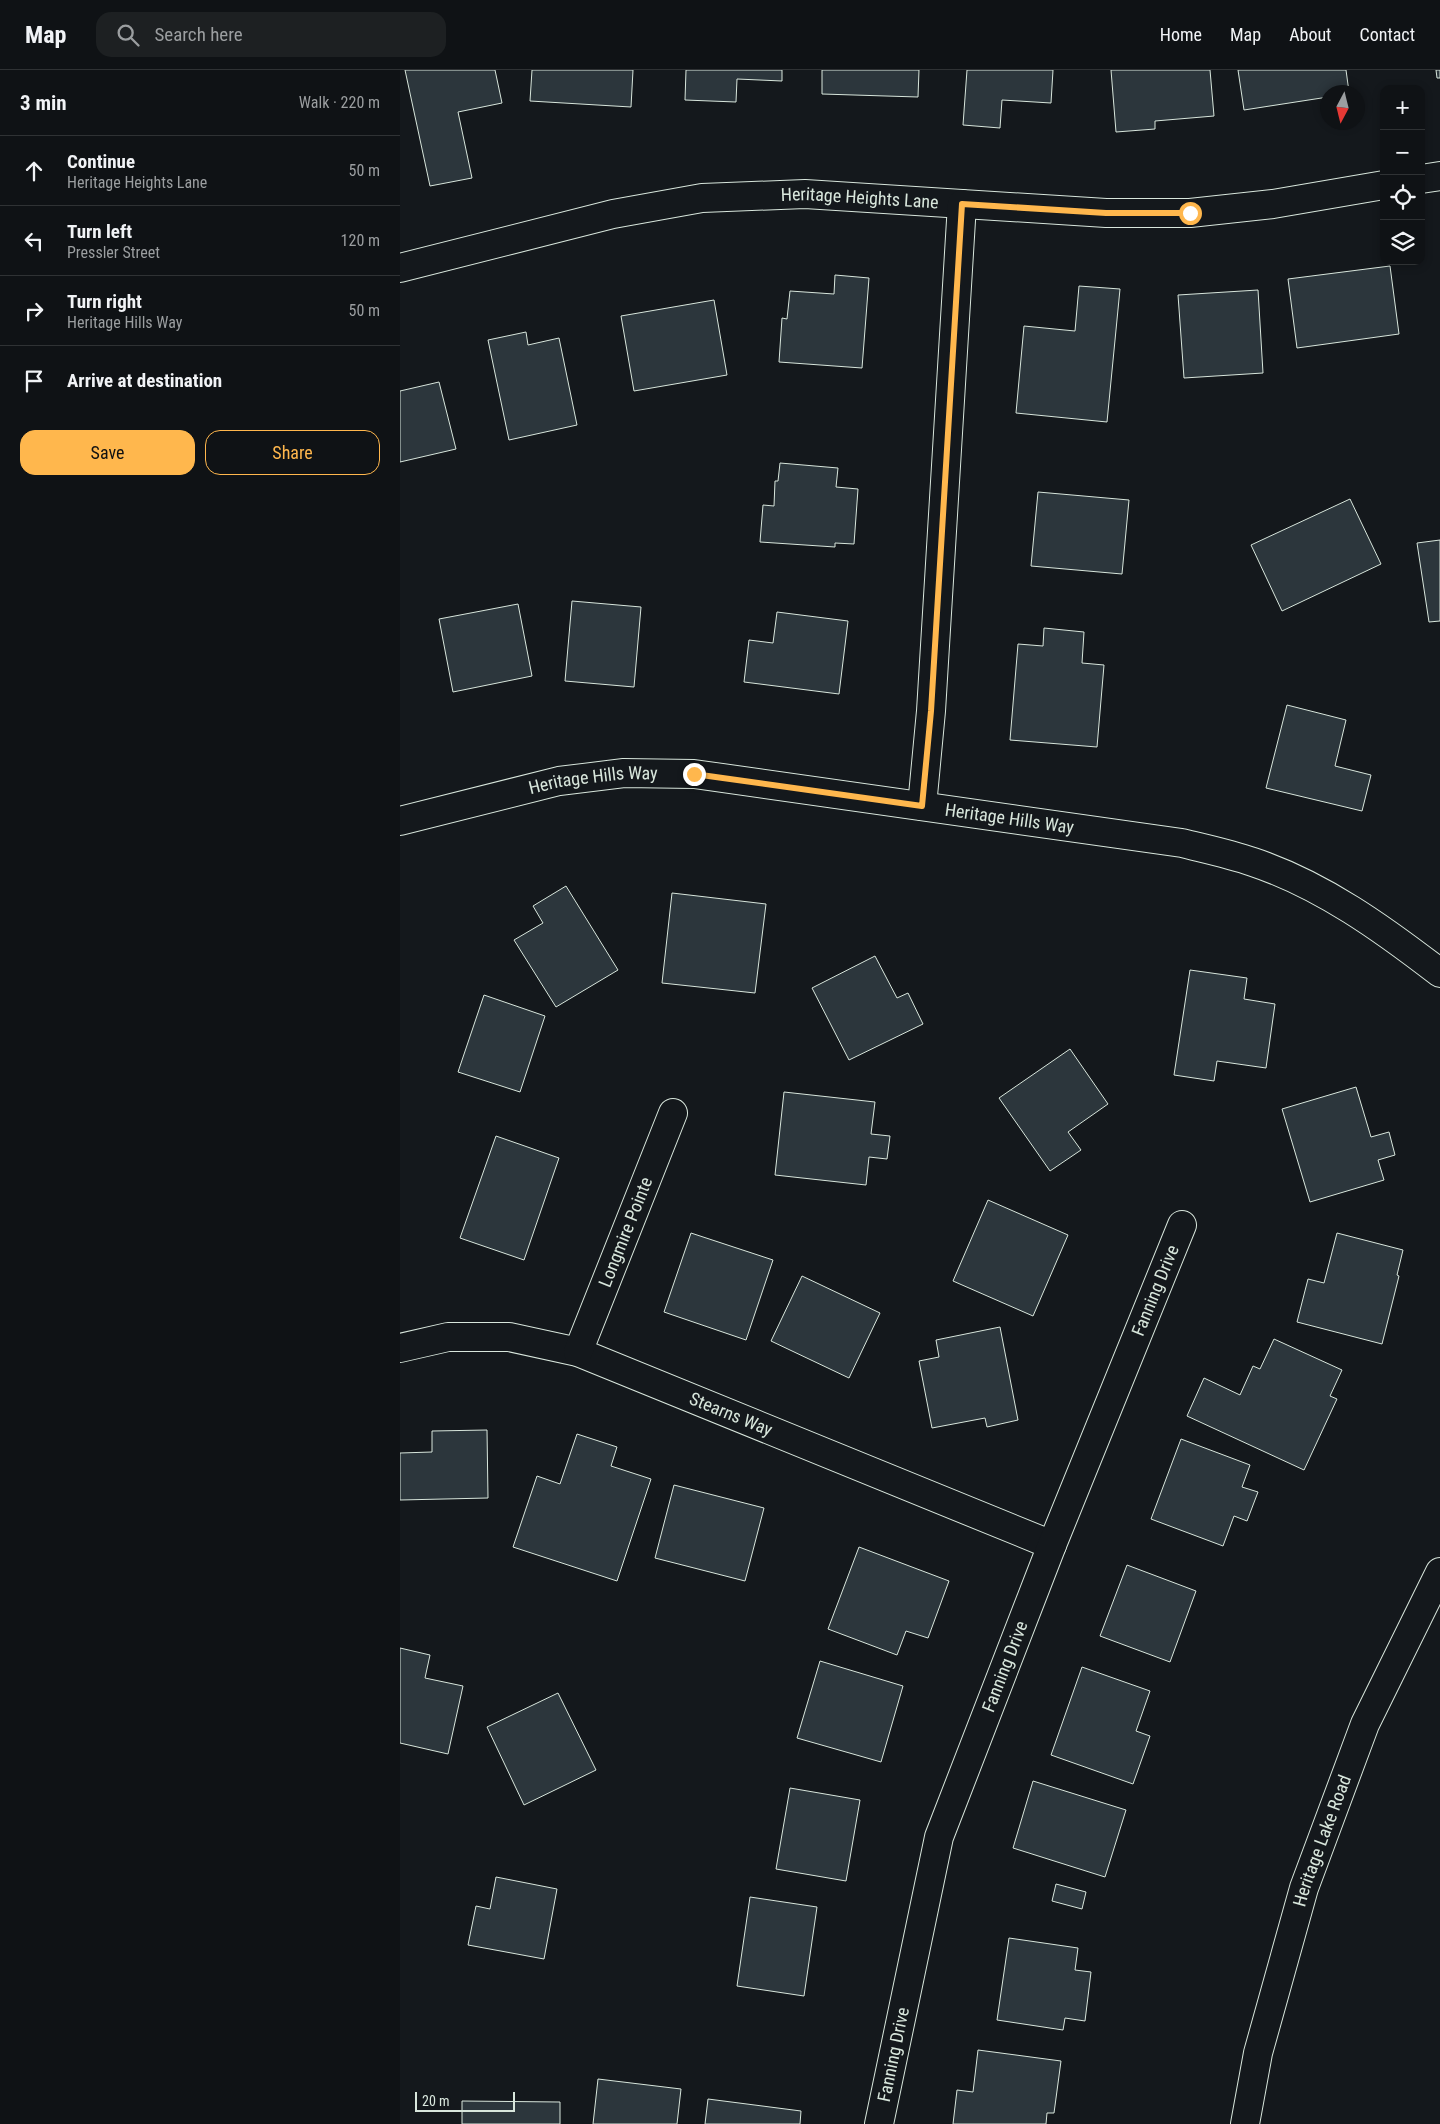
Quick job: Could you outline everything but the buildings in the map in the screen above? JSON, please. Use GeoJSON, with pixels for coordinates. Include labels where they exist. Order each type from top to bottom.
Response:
{"type":"FeatureCollection","features":[{"type":"Feature","properties":{"kind":"street"},"geometry":{"type":"LineString","coordinates":[[1425,178],[1440,176]]}},
{"type":"Feature","properties":{"kind":"street","name":"Heritage Heights Lane"},"geometry":{"type":"LineString","coordinates":[[400,268],[613,214],[702,198],[805,194],[1106,213],[1190,213],[1273,204],[1380,186]]}},
{"type":"Feature","properties":{"kind":"street"},"geometry":{"type":"LineString","coordinates":[[922,806],[931,711],[962,204]]}},
{"type":"Feature","properties":{"kind":"street","name":"Heritage Hills Way"},"geometry":{"type":"LineString","coordinates":[[400,822],[559,781],[624,774],[694,774],[1182,843],[1253,862],[1314,888],[1380,927],[1440,973]]}},
{"type":"Feature","properties":{"kind":"street","name":"Longmire Pointe"},"geometry":{"type":"LineString","coordinates":[[578,1352],[673,1113]]}},
{"type":"Feature","properties":{"kind":"street","name":"Fanning Drive"},"geometry":{"type":"LineString","coordinates":[[879,2124],[939,1837],[1052,1545],[1182,1224]]}},
{"type":"Feature","properties":{"kind":"street","name":"Stearns Way"},"geometry":{"type":"LineString","coordinates":[[400,1348],[448,1337],[509,1337],[578,1352],[1052,1545]]}},
{"type":"Feature","properties":{"kind":"street","name":"Heritage Lake Road"},"geometry":{"type":"LineString","coordinates":[[1244,2124],[1258,2053],[1304,1888],[1365,1724],[1440,1572]]}},
{"type":"Feature","properties":{"kind":"route"},"geometry":{"type":"LineString","coordinates":[[694,774],[922,806],[931,711],[962,204],[1106,213],[1190,213]]}}]}
